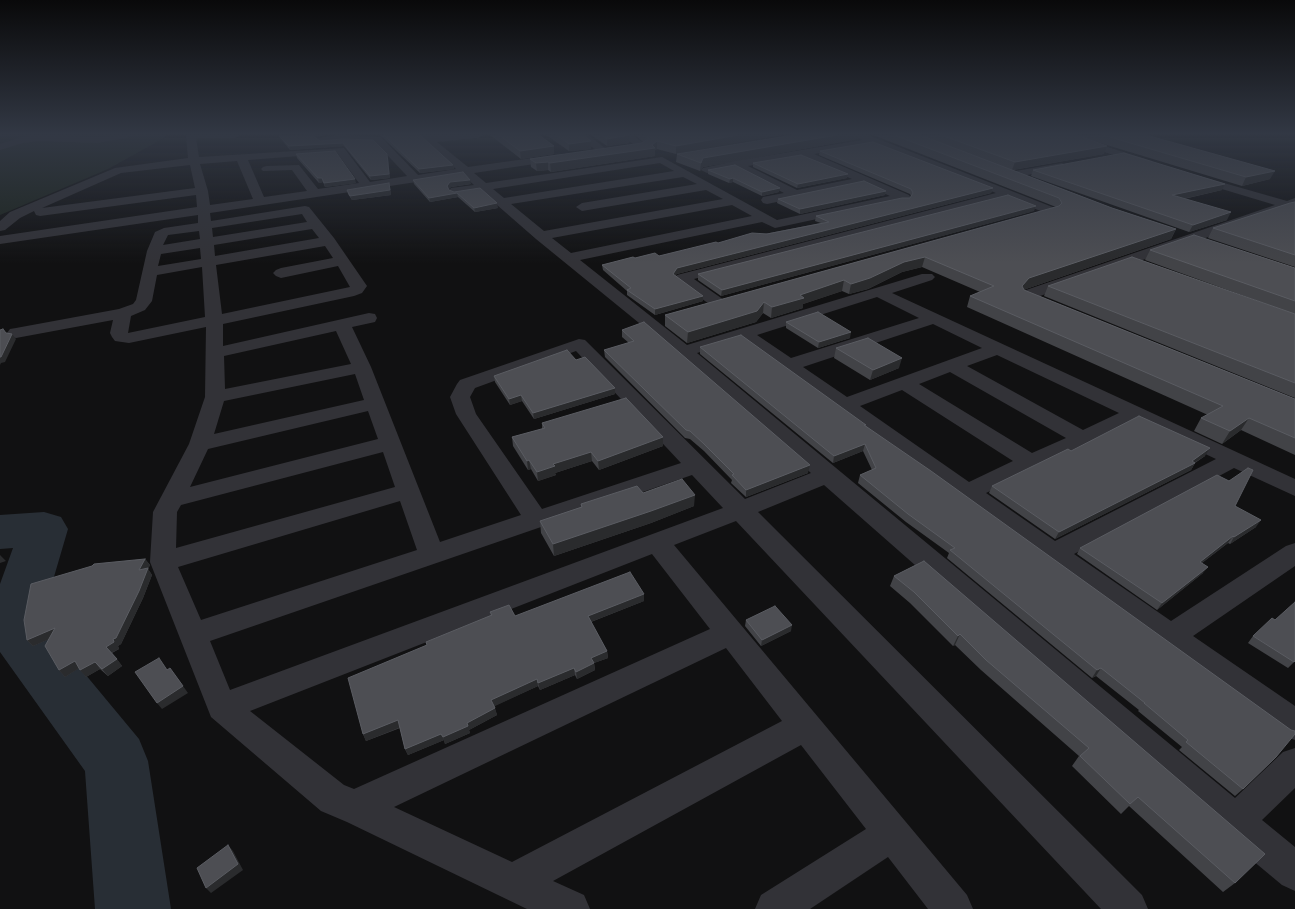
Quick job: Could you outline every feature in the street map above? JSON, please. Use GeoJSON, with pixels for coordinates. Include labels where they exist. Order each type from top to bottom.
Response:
{"type":"FeatureCollection","features":[{"type":"Feature","properties":{"kind":"street"},"geometry":{"type":"LineString","coordinates":[[0,227],[15,215],[103,177]]}},
{"type":"Feature","properties":{"kind":"street"},"geometry":{"type":"LineString","coordinates":[[153,177],[260,202],[426,177]]}},
{"type":"Feature","properties":{"kind":"street"},"geometry":{"type":"LineString","coordinates":[[0,240],[196,187],[210,177]]}},
{"type":"Feature","properties":{"kind":"street"},"geometry":{"type":"LineString","coordinates":[[249,177],[260,202]]}},
{"type":"Feature","properties":{"kind":"street"},"geometry":{"type":"LineString","coordinates":[[303,177],[315,194]]}},
{"type":"Feature","properties":{"kind":"street"},"geometry":{"type":"LineString","coordinates":[[361,177],[367,186]]}},
{"type":"Feature","properties":{"kind":"street"},"geometry":{"type":"LineString","coordinates":[[474,177],[541,236],[569,258],[658,321],[683,352],[1295,872]]}},
{"type":"Feature","properties":{"kind":"street"},"geometry":{"type":"LineString","coordinates":[[455,191],[548,177]]}},
{"type":"Feature","properties":{"kind":"street"},"geometry":{"type":"LineString","coordinates":[[502,202],[658,177]]}},
{"type":"Feature","properties":{"kind":"street"},"geometry":{"type":"LineString","coordinates":[[693,177],[775,224],[901,196]]}},
{"type":"Feature","properties":{"kind":"street"},"geometry":{"type":"LineString","coordinates":[[762,177],[795,194]]}},
{"type":"Feature","properties":{"kind":"street"},"geometry":{"type":"LineString","coordinates":[[858,177],[935,211]]}},
{"type":"Feature","properties":{"kind":"street"},"geometry":{"type":"LineString","coordinates":[[965,177],[1051,211],[1028,217]]}},
{"type":"Feature","properties":{"kind":"street"},"geometry":{"type":"LineString","coordinates":[[1017,177],[1032,183]]}},
{"type":"Feature","properties":{"kind":"street"},"geometry":{"type":"LineString","coordinates":[[1196,177],[1293,204]]}},
{"type":"Feature","properties":{"kind":"street"},"geometry":{"type":"LineString","coordinates":[[767,200],[864,180]]}},
{"type":"Feature","properties":{"kind":"street"},"geometry":{"type":"LineString","coordinates":[[582,207],[708,186]]}},
{"type":"Feature","properties":{"kind":"street"},"geometry":{"type":"LineString","coordinates":[[196,187],[275,251],[285,289]]}},
{"type":"Feature","properties":{"kind":"street"},"geometry":{"type":"LineString","coordinates":[[16,333],[123,313],[135,310],[143,304],[154,251],[160,235],[164,232],[196,187]]}},
{"type":"Feature","properties":{"kind":"street"},"geometry":{"type":"LineString","coordinates":[[150,272],[196,187]]}},
{"type":"Feature","properties":{"kind":"street"},"geometry":{"type":"LineString","coordinates":[[196,187],[214,321],[215,397],[200,444],[165,512],[163,562],[222,707],[333,799],[355,807],[514,881],[570,909]]}},
{"type":"Feature","properties":{"kind":"street"},"geometry":{"type":"LineString","coordinates":[[15,215],[90,206],[196,187],[305,210],[343,261],[358,286],[356,290],[285,289]]}},
{"type":"Feature","properties":{"kind":"street"},"geometry":{"type":"LineString","coordinates":[[90,206],[124,189]]}},
{"type":"Feature","properties":{"kind":"street"},"geometry":{"type":"LineString","coordinates":[[563,193],[605,224]]}},
{"type":"Feature","properties":{"kind":"street"},"geometry":{"type":"LineString","coordinates":[[718,303],[682,278],[935,211],[1007,194]]}},
{"type":"Feature","properties":{"kind":"street"},"geometry":{"type":"LineString","coordinates":[[541,236],[734,201]]}},
{"type":"Feature","properties":{"kind":"street"},"geometry":{"type":"LineString","coordinates":[[1063,311],[1027,296],[1127,260],[1293,204]]}},
{"type":"Feature","properties":{"kind":"street"},"geometry":{"type":"LineString","coordinates":[[569,258],[764,218]]}},
{"type":"Feature","properties":{"kind":"street"},"geometry":{"type":"LineString","coordinates":[[1168,232],[1210,246]]}},
{"type":"Feature","properties":{"kind":"street"},"geometry":{"type":"LineString","coordinates":[[275,251],[329,241]]}},
{"type":"Feature","properties":{"kind":"street"},"geometry":{"type":"LineString","coordinates":[[1127,260],[1149,268]]}},
{"type":"Feature","properties":{"kind":"street"},"geometry":{"type":"LineString","coordinates":[[123,313],[119,333],[121,337],[129,338],[214,321],[343,261]]}},
{"type":"Feature","properties":{"kind":"street"},"geometry":{"type":"LineString","coordinates":[[683,352],[927,277]]}},
{"type":"Feature","properties":{"kind":"street"},"geometry":{"type":"LineString","coordinates":[[878,292],[1295,488]]}},
{"type":"Feature","properties":{"kind":"street"},"geometry":{"type":"LineString","coordinates":[[703,308],[733,299]]}},
{"type":"Feature","properties":{"kind":"street"},"geometry":{"type":"LineString","coordinates":[[215,353],[369,318]]}},
{"type":"Feature","properties":{"kind":"street"},"geometry":{"type":"LineString","coordinates":[[789,365],[935,318]]}},
{"type":"Feature","properties":{"kind":"street"},"geometry":{"type":"LineString","coordinates":[[342,325],[362,368],[432,555]]}},
{"type":"Feature","properties":{"kind":"street"},"geometry":{"type":"LineString","coordinates":[[743,333],[1295,725]]}},
{"type":"Feature","properties":{"kind":"street"},"geometry":{"type":"LineString","coordinates":[[537,520],[466,414],[460,397],[467,384],[579,344],[619,401],[696,466],[1128,909]]}},
{"type":"Feature","properties":{"kind":"street"},"geometry":{"type":"LineString","coordinates":[[845,405],[998,348]]}},
{"type":"Feature","properties":{"kind":"street"},"geometry":{"type":"LineString","coordinates":[[951,365],[1082,438]]}},
{"type":"Feature","properties":{"kind":"street"},"geometry":{"type":"LineString","coordinates":[[215,397],[362,368]]}},
{"type":"Feature","properties":{"kind":"street"},"geometry":{"type":"LineString","coordinates":[[904,383],[1030,462]]}},
{"type":"Feature","properties":{"kind":"street"},"geometry":{"type":"LineString","coordinates":[[200,444],[376,404]]}},
{"type":"Feature","properties":{"kind":"street"},"geometry":{"type":"LineString","coordinates":[[967,492],[1136,413]]}},
{"type":"Feature","properties":{"kind":"street"},"geometry":{"type":"LineString","coordinates":[[172,499],[390,443]]}},
{"type":"Feature","properties":{"kind":"street"},"geometry":{"type":"LineString","coordinates":[[1054,553],[1234,459]]}},
{"type":"Feature","properties":{"kind":"street"},"geometry":{"type":"LineString","coordinates":[[193,635],[696,466]]}},
{"type":"Feature","properties":{"kind":"street"},"geometry":{"type":"LineString","coordinates":[[222,707],[739,511],[827,475]]}},
{"type":"Feature","properties":{"kind":"street"},"geometry":{"type":"LineString","coordinates":[[163,562],[408,491]]}},
{"type":"Feature","properties":{"kind":"street"},"geometry":{"type":"LineString","coordinates":[[657,542],[953,909]]}},
{"type":"Feature","properties":{"kind":"street"},"geometry":{"type":"LineString","coordinates":[[1170,636],[1295,554]]}},
{"type":"Feature","properties":{"kind":"street"},"geometry":{"type":"LineString","coordinates":[[355,807],[730,633]]}},
{"type":"Feature","properties":{"kind":"street"},"geometry":{"type":"LineString","coordinates":[[514,881],[805,726]]}},
{"type":"Feature","properties":{"kind":"street"},"geometry":{"type":"LineString","coordinates":[[1235,822],[1295,764]]}},
{"type":"Feature","properties":{"kind":"street"},"geometry":{"type":"LineString","coordinates":[[776,909],[892,833]]}},
{"type":"Feature","properties":{"kind":"shaded area"},"geometry":{"type":"Polygon","coordinates":[[[0,177],[88,177],[0,215],[0,177]]]}},
{"type":"Feature","properties":{"kind":"building"},"geometry":{"type":"Polygon","coordinates":[[[354,177],[355,179],[324,183],[322,178],[318,178],[354,177]]]}},
{"type":"Feature","properties":{"kind":"building"},"geometry":{"type":"Polygon","coordinates":[[[429,177],[468,177],[470,180],[450,182],[447,186],[449,190],[454,192],[480,188],[497,203],[474,208],[457,193],[429,198],[413,180],[429,177]]]}},
{"type":"Feature","properties":{"kind":"building"},"geometry":{"type":"Polygon","coordinates":[[[726,177],[759,177],[780,188],[762,192],[733,178],[730,179],[726,177]]]}},
{"type":"Feature","properties":{"kind":"building"},"geometry":{"type":"Polygon","coordinates":[[[784,177],[831,177],[798,184],[784,177]]]}},
{"type":"Feature","properties":{"kind":"building"},"geometry":{"type":"Polygon","coordinates":[[[883,177],[965,177],[993,188],[677,268],[673,274],[703,296],[655,309],[627,290],[631,288],[602,265],[655,253],[659,256],[716,242],[718,243],[752,233],[767,234],[829,222],[816,216],[902,198],[910,198],[913,193],[911,189],[883,177]]]}},
{"type":"Feature","properties":{"kind":"building"},"geometry":{"type":"Polygon","coordinates":[[[1005,177],[1032,177],[1112,208],[1176,229],[1029,278],[1022,286],[1024,290],[1295,399],[1295,438],[1249,418],[1230,431],[1201,418],[1223,406],[970,296],[994,286],[925,257],[904,262],[870,278],[851,284],[844,280],[800,295],[804,298],[772,307],[764,302],[757,311],[688,332],[665,315],[1059,206],[1062,203],[1059,198],[1005,177]]]}},
{"type":"Feature","properties":{"kind":"building"},"geometry":{"type":"Polygon","coordinates":[[[1055,177],[1204,177],[1225,184],[1172,195],[1231,212],[1193,225],[1055,177]]]}},
{"type":"Feature","properties":{"kind":"building"},"geometry":{"type":"Polygon","coordinates":[[[864,181],[886,191],[800,209],[778,199],[864,181]]]}},
{"type":"Feature","properties":{"kind":"building"},"geometry":{"type":"Polygon","coordinates":[[[389,183],[390,190],[350,196],[347,190],[389,183]]]}},
{"type":"Feature","properties":{"kind":"building"},"geometry":{"type":"Polygon","coordinates":[[[1008,195],[1036,206],[722,290],[698,274],[1008,195]]]}},
{"type":"Feature","properties":{"kind":"building"},"geometry":{"type":"Polygon","coordinates":[[[1295,202],[1295,255],[1213,228],[1290,203],[1295,202]]]}},
{"type":"Feature","properties":{"kind":"building"},"geometry":{"type":"Polygon","coordinates":[[[1194,235],[1295,268],[1295,301],[1150,250],[1194,235]]]}},
{"type":"Feature","properties":{"kind":"building"},"geometry":{"type":"Polygon","coordinates":[[[1132,257],[1295,314],[1295,383],[1048,286],[1132,257]]]}},
{"type":"Feature","properties":{"kind":"building"},"geometry":{"type":"Polygon","coordinates":[[[818,312],[851,332],[819,342],[786,322],[818,312]]]}},
{"type":"Feature","properties":{"kind":"building"},"geometry":{"type":"Polygon","coordinates":[[[644,322],[810,465],[746,490],[732,475],[734,474],[704,444],[690,431],[686,430],[604,350],[634,341],[622,330],[644,322]]]}},
{"type":"Feature","properties":{"kind":"building"},"geometry":{"type":"Polygon","coordinates":[[[3,329],[6,333],[12,334],[0,357],[0,330],[3,329]]]}},
{"type":"Feature","properties":{"kind":"building"},"geometry":{"type":"Polygon","coordinates":[[[741,335],[866,425],[864,425],[931,471],[1291,730],[1295,731],[1295,734],[1276,757],[1243,789],[1186,742],[1188,740],[1145,703],[1101,668],[1097,670],[950,550],[955,548],[908,514],[860,475],[876,468],[865,444],[834,456],[700,347],[741,335]]]}},
{"type":"Feature","properties":{"kind":"building"},"geometry":{"type":"Polygon","coordinates":[[[868,338],[902,358],[873,370],[836,348],[868,338]]]}},
{"type":"Feature","properties":{"kind":"building"},"geometry":{"type":"Polygon","coordinates":[[[567,350],[576,360],[585,357],[615,388],[533,413],[521,395],[509,399],[494,376],[567,350]]]}},
{"type":"Feature","properties":{"kind":"building"},"geometry":{"type":"Polygon","coordinates":[[[626,398],[663,437],[598,461],[591,452],[553,464],[555,466],[537,472],[529,460],[527,461],[512,437],[545,428],[542,423],[626,398]]]}},
{"type":"Feature","properties":{"kind":"building"},"geometry":{"type":"Polygon","coordinates":[[[1139,416],[1210,448],[1192,461],[1195,463],[1059,532],[992,486],[1068,449],[1071,451],[1139,416]]]}},
{"type":"Feature","properties":{"kind":"building"},"geometry":{"type":"Polygon","coordinates":[[[1248,468],[1253,470],[1235,506],[1261,520],[1234,537],[1233,536],[1200,562],[1208,567],[1162,603],[1080,548],[1217,475],[1229,481],[1248,468]]]}},
{"type":"Feature","properties":{"kind":"building"},"geometry":{"type":"Polygon","coordinates":[[[682,479],[695,495],[553,544],[540,521],[582,507],[581,504],[637,486],[643,493],[682,479]]]}},
{"type":"Feature","properties":{"kind":"building"},"geometry":{"type":"Polygon","coordinates":[[[145,559],[139,570],[148,568],[139,591],[116,638],[113,639],[114,642],[106,647],[117,659],[102,669],[95,662],[80,670],[75,661],[59,670],[45,646],[55,628],[27,640],[24,620],[31,584],[92,566],[94,564],[145,559]]]}},
{"type":"Feature","properties":{"kind":"building"},"geometry":{"type":"Polygon","coordinates":[[[924,561],[1265,854],[1235,883],[1138,797],[1130,804],[1080,756],[1089,748],[986,660],[960,634],[958,636],[914,592],[894,576],[924,561]]]}},
{"type":"Feature","properties":{"kind":"building"},"geometry":{"type":"Polygon","coordinates":[[[630,572],[644,594],[588,616],[607,651],[591,658],[594,663],[576,672],[574,668],[538,683],[537,679],[491,700],[495,708],[467,723],[468,726],[443,737],[441,734],[405,749],[398,720],[363,734],[348,678],[427,645],[426,642],[492,615],[490,612],[509,605],[515,616],[630,572]]]}},
{"type":"Feature","properties":{"kind":"building"},"geometry":{"type":"Polygon","coordinates":[[[1295,602],[1294,662],[1253,636],[1272,618],[1275,620],[1295,602]]]}},
{"type":"Feature","properties":{"kind":"building"},"geometry":{"type":"Polygon","coordinates":[[[775,606],[792,625],[762,640],[746,620],[775,606]]]}},
{"type":"Feature","properties":{"kind":"building"},"geometry":{"type":"Polygon","coordinates":[[[159,658],[167,670],[170,668],[183,686],[157,703],[135,672],[159,658]]]}},
{"type":"Feature","properties":{"kind":"building"},"geometry":{"type":"Polygon","coordinates":[[[228,845],[238,864],[206,888],[197,868],[228,845]]]}},
{"type":"Feature","properties":{"kind":"waterway"},"geometry":{"type":"LineString","coordinates":[[0,532],[44,529],[12,626],[116,761],[133,909]]}}]}
